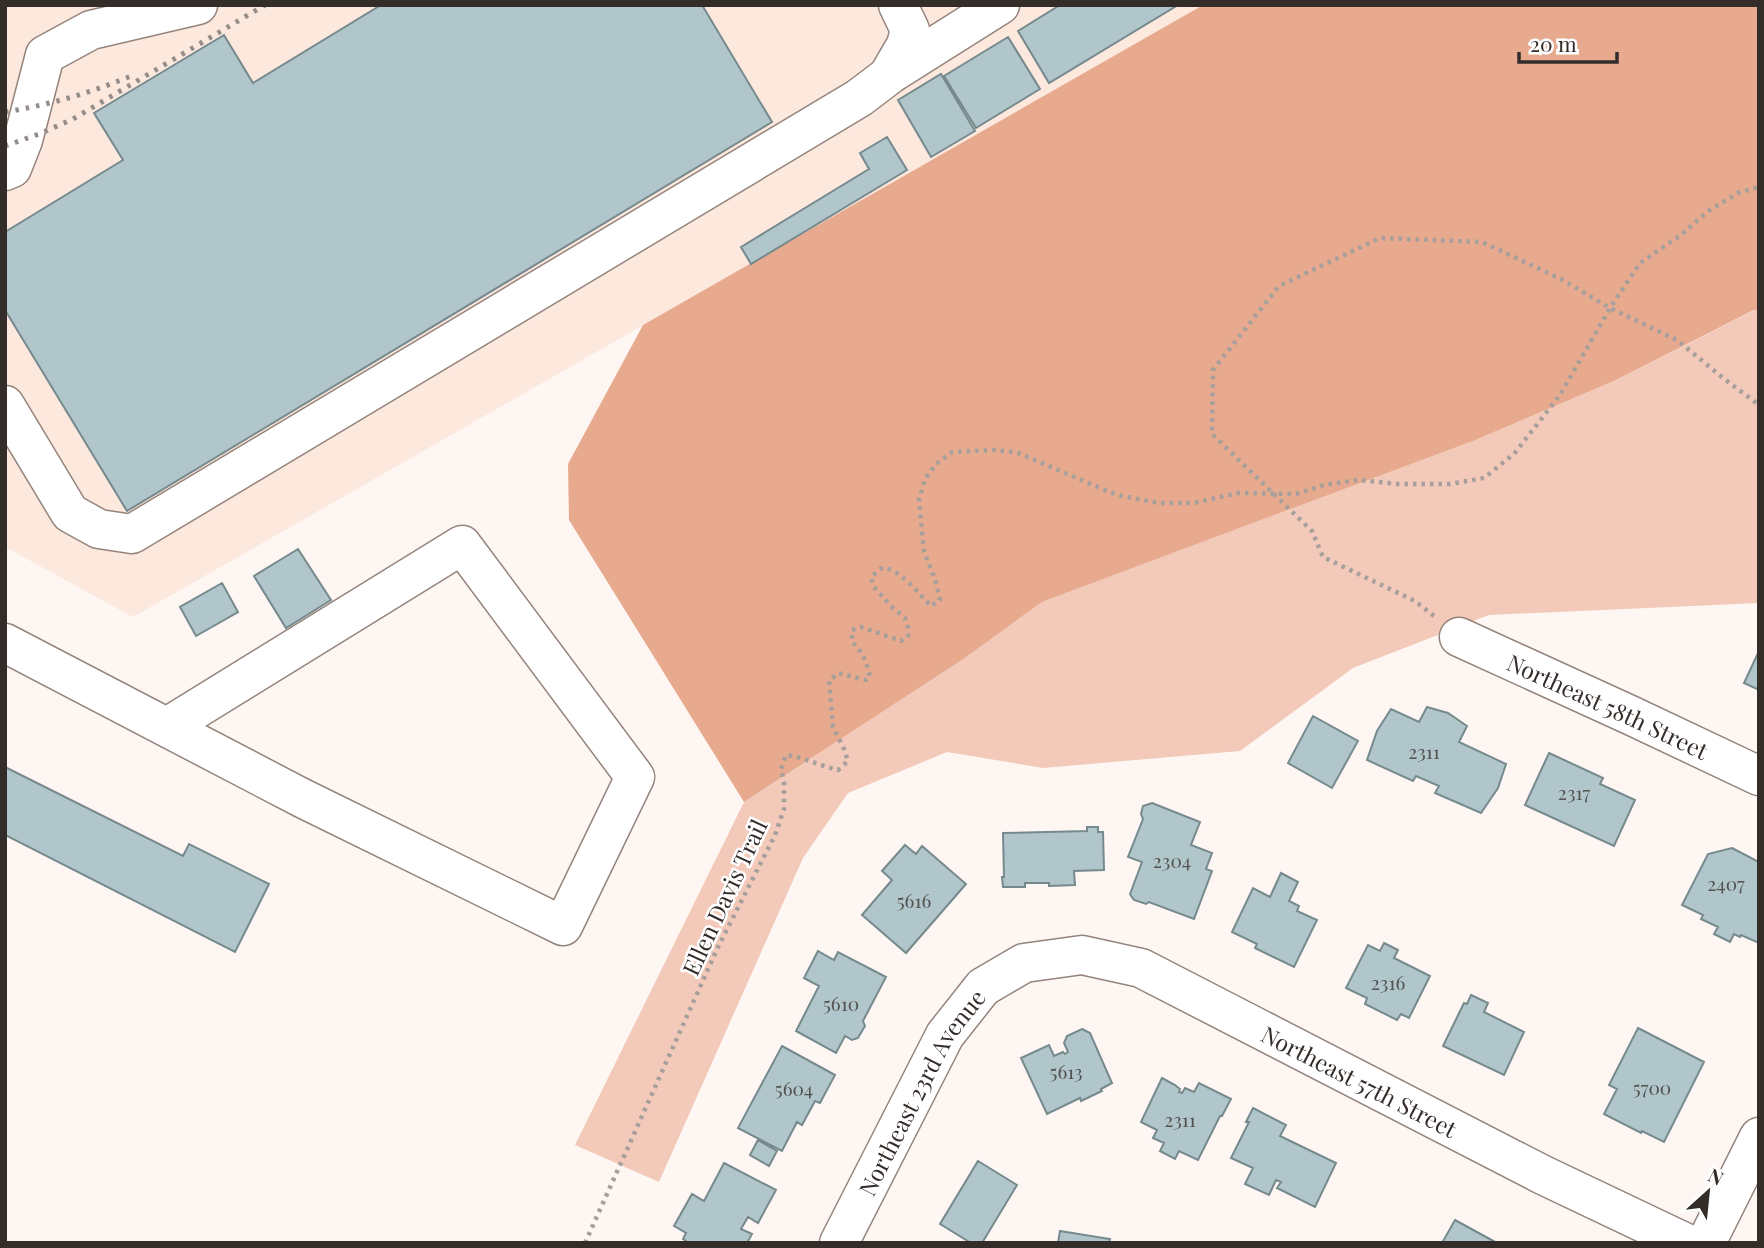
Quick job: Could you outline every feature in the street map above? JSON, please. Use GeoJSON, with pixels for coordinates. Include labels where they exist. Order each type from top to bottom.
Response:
{"type":"FeatureCollection","features":[{"type":"Feature","properties":{"kind":"street"},"geometry":{"type":"LineString","coordinates":[[5,171],[12,169],[23,140],[45,55],[91,30],[198,5]]}},
{"type":"Feature","properties":{"kind":"street"},"geometry":{"type":"LineString","coordinates":[[888,76],[906,45],[910,30],[898,5]]}},
{"type":"Feature","properties":{"kind":"street"},"geometry":{"type":"LineString","coordinates":[[5,405],[70,513],[99,529],[132,534],[859,98],[888,76],[1000,5]]}},
{"type":"Feature","properties":{"kind":"street"},"geometry":{"type":"LineString","coordinates":[[5,643],[302,798],[563,926],[635,776],[463,545],[167,727]]}},
{"type":"Feature","properties":{"kind":"street","name":"Northeast 58th Street"},"geometry":{"type":"LineString","coordinates":[[1459,637],[1759,776]]}},
{"type":"Feature","properties":{"kind":"street","name":"Northeast 57th Street"},"geometry":{"type":"LineString","coordinates":[[1024,964],[1082,955],[1140,968],[1544,1175],[1686,1243]]}},
{"type":"Feature","properties":{"kind":"street","name":"Northeast 23rd Avenue"},"geometry":{"type":"LineString","coordinates":[[839,1243],[945,1034],[983,987],[1024,964]]}},
{"type":"Feature","properties":{"kind":"street"},"geometry":{"type":"LineString","coordinates":[[1706,1243],[1759,1137]]}},
{"type":"Feature","properties":{"kind":"path","name":"Ellen Davis Trail"},"geometry":{"type":"LineString","coordinates":[[585,1243],[719,947],[775,835],[784,809],[781,768],[786,755],[800,756],[825,767],[838,769],[848,761],[833,727],[829,681],[838,673],[866,680],[870,677],[861,650],[852,642],[852,631],[861,627],[901,641],[908,636],[905,618],[891,607],[874,587],[872,578],[884,568],[897,572],[931,606],[940,600],[924,552],[919,500],[925,479],[936,464],[952,452],[1016,452],[1107,491],[1159,503],[1194,503],[1238,493],[1296,494],[1324,485],[1358,481],[1450,484],[1484,478],[1514,454],[1560,395],[1610,308],[1640,263],[1681,235],[1708,211],[1738,193],[1759,187]]}},
{"type":"Feature","properties":{"kind":"path"},"geometry":{"type":"LineString","coordinates":[[1459,637],[1415,601],[1323,557],[1312,531],[1212,434],[1213,370],[1279,286],[1380,238],[1482,242],[1559,278],[1610,308],[1677,340],[1759,405]]}},
{"type":"Feature","properties":{"kind":"shaded area"},"geometry":{"type":"Polygon","coordinates":[[[5,5],[1203,5],[133,617],[5,547],[5,5]]]}},
{"type":"Feature","properties":{"kind":"shaded area"},"geometry":{"type":"Polygon","coordinates":[[[1203,5],[1759,5],[1759,310],[1754,310],[1614,381],[1473,441],[1042,602],[962,660],[744,802],[569,520],[568,464],[643,325],[1203,5]]]}},
{"type":"Feature","properties":{"kind":"shaded area"},"geometry":{"type":"Polygon","coordinates":[[[1759,310],[1759,603],[1489,615],[1353,668],[1240,751],[1043,768],[947,752],[848,793],[803,858],[659,1182],[575,1145],[744,802],[962,660],[1042,602],[1473,441],[1614,381],[1759,310]]]}},
{"type":"Feature","properties":{"kind":"building"},"geometry":{"type":"Polygon","coordinates":[[[381,5],[702,5],[772,122],[127,511],[5,310],[5,232],[123,160],[94,113],[224,35],[253,83],[381,5]]]}},
{"type":"Feature","properties":{"kind":"building"},"geometry":{"type":"Polygon","coordinates":[[[1060,5],[1178,5],[1049,83],[1018,31],[1060,5]]]}},
{"type":"Feature","properties":{"kind":"building"},"geometry":{"type":"Polygon","coordinates":[[[1008,37],[1040,89],[976,128],[944,76],[1008,37]]]}},
{"type":"Feature","properties":{"kind":"building"},"geometry":{"type":"Polygon","coordinates":[[[941,74],[975,131],[931,157],[898,100],[941,74]]]}},
{"type":"Feature","properties":{"kind":"building"},"geometry":{"type":"Polygon","coordinates":[[[887,137],[907,170],[751,264],[741,247],[869,169],[860,153],[887,137]]]}},
{"type":"Feature","properties":{"kind":"building"},"geometry":{"type":"Polygon","coordinates":[[[298,549],[331,600],[286,628],[254,576],[298,549]]]}},
{"type":"Feature","properties":{"kind":"building"},"geometry":{"type":"Polygon","coordinates":[[[222,583],[238,612],[196,636],[180,607],[222,583]]]}},
{"type":"Feature","properties":{"kind":"building"},"geometry":{"type":"Polygon","coordinates":[[[1759,651],[1759,690],[1744,683],[1759,651]]]}},
{"type":"Feature","properties":{"kind":"building"},"geometry":{"type":"Polygon","coordinates":[[[1427,707],[1448,713],[1467,726],[1459,742],[1506,764],[1498,788],[1481,813],[1435,793],[1439,786],[1416,776],[1413,781],[1367,760],[1377,731],[1391,709],[1419,722],[1427,707]]]}},
{"type":"Feature","properties":{"kind":"building"},"geometry":{"type":"Polygon","coordinates":[[[1313,716],[1358,741],[1332,788],[1288,763],[1313,716]]]}},
{"type":"Feature","properties":{"kind":"building"},"geometry":{"type":"Polygon","coordinates":[[[1549,753],[1603,778],[1600,784],[1635,800],[1614,846],[1525,805],[1549,753]]]}},
{"type":"Feature","properties":{"kind":"building"},"geometry":{"type":"Polygon","coordinates":[[[5,767],[183,856],[189,844],[269,884],[235,952],[5,835],[5,767]]]}},
{"type":"Feature","properties":{"kind":"building"},"geometry":{"type":"Polygon","coordinates":[[[1152,803],[1200,822],[1191,845],[1212,853],[1206,869],[1212,871],[1194,919],[1149,902],[1146,904],[1134,900],[1130,894],[1142,862],[1128,857],[1143,819],[1143,806],[1152,803]]]}},
{"type":"Feature","properties":{"kind":"building"},"geometry":{"type":"Polygon","coordinates":[[[1087,827],[1098,827],[1098,832],[1103,832],[1104,870],[1074,871],[1075,885],[1025,883],[1025,887],[1003,887],[1003,833],[1087,831],[1087,827]]]}},
{"type":"Feature","properties":{"kind":"building"},"geometry":{"type":"Polygon","coordinates":[[[905,845],[916,854],[922,846],[966,884],[906,953],[862,915],[892,880],[882,871],[905,845]]]}},
{"type":"Feature","properties":{"kind":"building"},"geometry":{"type":"Polygon","coordinates":[[[1732,848],[1759,862],[1759,943],[1734,934],[1730,942],[1714,934],[1718,927],[1701,919],[1703,915],[1682,905],[1708,854],[1732,848]]]}},
{"type":"Feature","properties":{"kind":"building"},"geometry":{"type":"Polygon","coordinates":[[[1281,873],[1298,882],[1289,901],[1299,906],[1297,911],[1317,920],[1294,967],[1255,948],[1257,944],[1232,932],[1253,888],[1270,897],[1281,873]]]}},
{"type":"Feature","properties":{"kind":"building"},"geometry":{"type":"Polygon","coordinates":[[[1384,943],[1398,950],[1394,958],[1430,976],[1409,1018],[1401,1014],[1397,1020],[1365,1004],[1367,998],[1346,988],[1368,945],[1380,951],[1384,943]]]}},
{"type":"Feature","properties":{"kind":"building"},"geometry":{"type":"Polygon","coordinates":[[[818,951],[834,960],[838,952],[886,977],[863,1021],[865,1026],[858,1038],[852,1040],[845,1036],[836,1053],[796,1031],[819,986],[804,978],[818,951]]]}},
{"type":"Feature","properties":{"kind":"building"},"geometry":{"type":"Polygon","coordinates":[[[1471,995],[1488,1003],[1484,1012],[1524,1032],[1504,1075],[1443,1046],[1464,1003],[1467,1004],[1471,995]]]}},
{"type":"Feature","properties":{"kind":"building"},"geometry":{"type":"Polygon","coordinates":[[[1638,1028],[1704,1062],[1664,1142],[1604,1114],[1617,1089],[1609,1085],[1638,1028]]]}},
{"type":"Feature","properties":{"kind":"building"},"geometry":{"type":"Polygon","coordinates":[[[1082,1029],[1090,1033],[1112,1083],[1101,1089],[1102,1091],[1047,1114],[1021,1058],[1049,1045],[1054,1056],[1063,1052],[1065,1054],[1068,1052],[1064,1043],[1067,1036],[1082,1029]]]}},
{"type":"Feature","properties":{"kind":"building"},"geometry":{"type":"Polygon","coordinates":[[[782,1046],[835,1075],[820,1103],[815,1101],[802,1125],[797,1122],[782,1151],[738,1128],[782,1046]]]}},
{"type":"Feature","properties":{"kind":"building"},"geometry":{"type":"Polygon","coordinates":[[[1162,1078],[1175,1085],[1182,1093],[1185,1088],[1194,1092],[1199,1083],[1231,1099],[1198,1160],[1179,1151],[1175,1159],[1160,1151],[1164,1143],[1153,1138],[1157,1130],[1141,1122],[1162,1078]]]}},
{"type":"Feature","properties":{"kind":"building"},"geometry":{"type":"Polygon","coordinates":[[[1253,1108],[1286,1125],[1280,1136],[1336,1163],[1315,1207],[1277,1188],[1281,1182],[1276,1180],[1269,1195],[1245,1184],[1253,1168],[1231,1158],[1253,1108]]]}},
{"type":"Feature","properties":{"kind":"building"},"geometry":{"type":"Polygon","coordinates":[[[758,1140],[777,1151],[769,1166],[750,1155],[758,1140]]]}},
{"type":"Feature","properties":{"kind":"building"},"geometry":{"type":"Polygon","coordinates":[[[978,1161],[1017,1185],[982,1243],[971,1243],[940,1224],[978,1161]]]}},
{"type":"Feature","properties":{"kind":"building"},"geometry":{"type":"Polygon","coordinates":[[[724,1163],[776,1190],[758,1223],[748,1217],[741,1229],[752,1234],[747,1243],[689,1243],[683,1239],[686,1233],[674,1226],[692,1194],[704,1201],[724,1163]]]}},
{"type":"Feature","properties":{"kind":"building"},"geometry":{"type":"Polygon","coordinates":[[[1455,1220],[1497,1243],[1442,1243],[1455,1220]]]}},
{"type":"Feature","properties":{"kind":"building"},"geometry":{"type":"Polygon","coordinates":[[[1060,1231],[1110,1239],[1109,1243],[1058,1243],[1060,1231]]]}},
{"type":"Feature","properties":{"kind":"railway"},"geometry":{"type":"LineString","coordinates":[[5,146],[73,119],[265,5]]}},
{"type":"Feature","properties":{"kind":"railway"},"geometry":{"type":"LineString","coordinates":[[5,112],[69,98],[131,76]]}}]}
